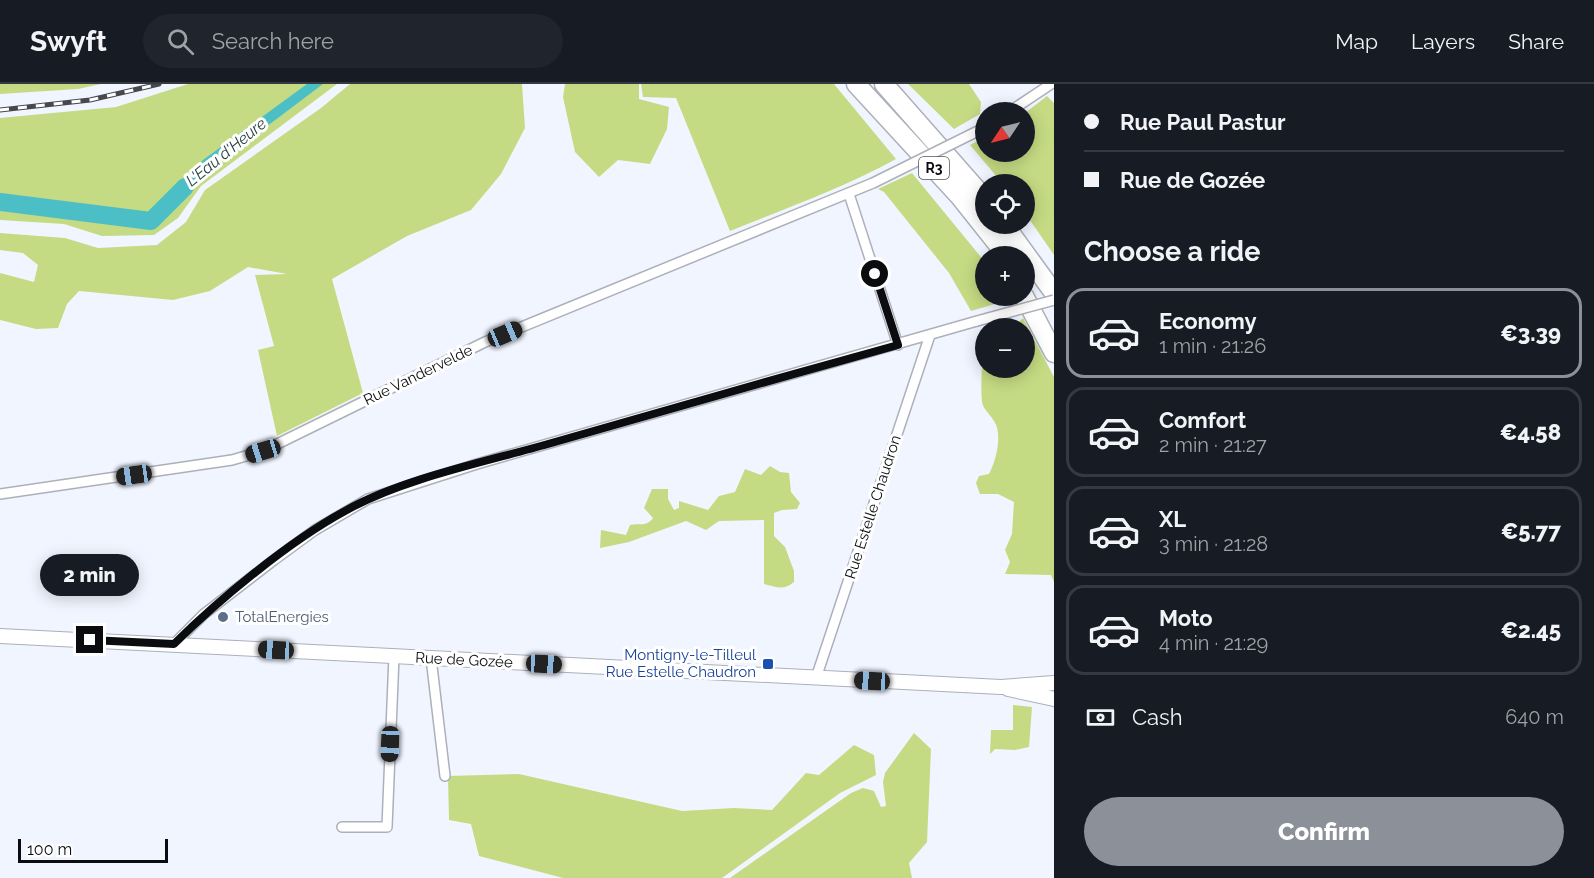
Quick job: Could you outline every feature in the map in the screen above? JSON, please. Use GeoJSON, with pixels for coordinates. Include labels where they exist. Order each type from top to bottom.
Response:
{"type":"FeatureCollection","features":[{"type":"Feature","properties":{"kind":"highway","name":"R3"},"geometry":{"type":"LineString","coordinates":[[856,84],[960,197],[999,246]]}},
{"type":"Feature","properties":{"kind":"highway","name":"R3"},"geometry":{"type":"LineString","coordinates":[[884,84],[975,187]]}},
{"type":"Feature","properties":{"kind":"highway"},"geometry":{"type":"LineString","coordinates":[[1011,234],[1054,293]]}},
{"type":"Feature","properties":{"kind":"highway"},"geometry":{"type":"LineString","coordinates":[[1035,298],[1054,326]]}},
{"type":"Feature","properties":{"kind":"highway"},"geometry":{"type":"LineString","coordinates":[[1029,306],[1054,353]]}},
{"type":"Feature","properties":{"kind":"main road","name":"Rue de Gozée"},"geometry":{"type":"LineString","coordinates":[[0,636],[1000,687],[1054,683]]}},
{"type":"Feature","properties":{"kind":"main road","name":"Rue de Gozée"},"geometry":{"type":"LineString","coordinates":[[1000,687],[1054,699]]}},
{"type":"Feature","properties":{"kind":"street"},"geometry":{"type":"LineString","coordinates":[[1024,102],[1050,84]]}},
{"type":"Feature","properties":{"kind":"street","name":"Rue Vandervelde"},"geometry":{"type":"LineString","coordinates":[[0,495],[232,460],[263,451],[486,342],[849,194],[975,132]]}},
{"type":"Feature","properties":{"kind":"street"},"geometry":{"type":"LineString","coordinates":[[849,194],[898,345]]}},
{"type":"Feature","properties":{"kind":"street"},"geometry":{"type":"LineString","coordinates":[[174,644],[204,614],[274,560],[344,511],[368,499],[477,464],[1054,300]]}},
{"type":"Feature","properties":{"kind":"street","name":"Rue Estelle Chaudron"},"geometry":{"type":"LineString","coordinates":[[816,678],[930,335]]}},
{"type":"Feature","properties":{"kind":"street"},"geometry":{"type":"LineString","coordinates":[[342,827],[387,827],[394,656]]}},
{"type":"Feature","properties":{"kind":"street"},"geometry":{"type":"LineString","coordinates":[[430,658],[445,776]]}},
{"type":"Feature","properties":{"kind":"green space"},"geometry":{"type":"Polygon","coordinates":[[[0,84],[101,84],[78,89],[0,94],[0,84]]]}},
{"type":"Feature","properties":{"kind":"green space"},"geometry":{"type":"Polygon","coordinates":[[[188,84],[337,84],[201,186],[178,218],[154,235],[102,236],[64,224],[0,220],[0,118],[116,107],[188,84]]]}},
{"type":"Feature","properties":{"kind":"green space"},"geometry":{"type":"Polygon","coordinates":[[[350,84],[522,84],[525,128],[501,174],[471,210],[407,236],[332,279],[363,393],[277,436],[258,350],[274,346],[255,275],[287,274],[248,267],[210,291],[173,300],[79,291],[67,304],[58,328],[36,329],[0,320],[0,273],[34,282],[38,265],[23,253],[0,250],[0,233],[65,238],[98,248],[157,245],[186,222],[205,190],[321,108],[350,84]]]}},
{"type":"Feature","properties":{"kind":"green space"},"geometry":{"type":"Polygon","coordinates":[[[565,84],[639,84],[639,99],[669,107],[667,129],[650,164],[618,160],[599,177],[575,152],[563,97],[565,84]]]}},
{"type":"Feature","properties":{"kind":"green space"},"geometry":{"type":"Polygon","coordinates":[[[641,84],[834,84],[896,159],[835,188],[730,231],[676,98],[643,97],[641,84]]]}},
{"type":"Feature","properties":{"kind":"green space"},"geometry":{"type":"Polygon","coordinates":[[[908,84],[969,84],[981,102],[975,102],[975,117],[954,129],[908,84]]]}},
{"type":"Feature","properties":{"kind":"green space"},"geometry":{"type":"Polygon","coordinates":[[[1047,96],[1054,103],[1054,255],[1035,227],[1035,174],[995,174],[984,162],[1035,162],[1035,105],[1047,96]]]}},
{"type":"Feature","properties":{"kind":"green space"},"geometry":{"type":"Polygon","coordinates":[[[912,173],[975,250],[975,306],[988,306],[971,311],[949,273],[884,192],[878,189],[912,173]]]}},
{"type":"Feature","properties":{"kind":"green space"},"geometry":{"type":"Polygon","coordinates":[[[1035,341],[1054,377],[1054,582],[1051,575],[1005,574],[1010,562],[1005,550],[1012,534],[1014,502],[998,494],[980,494],[976,483],[979,476],[989,474],[996,455],[998,440],[997,426],[982,402],[982,378],[1035,378],[1035,341]]]}},
{"type":"Feature","properties":{"kind":"green space"},"geometry":{"type":"Polygon","coordinates":[[[770,466],[780,472],[789,473],[791,492],[800,503],[797,509],[774,513],[774,536],[785,547],[794,571],[794,582],[787,587],[780,588],[764,584],[764,520],[719,521],[706,530],[686,521],[629,542],[600,548],[601,530],[626,535],[630,525],[645,524],[651,521],[653,518],[644,508],[652,489],[668,489],[668,499],[674,510],[679,508],[679,501],[708,510],[719,496],[735,492],[745,469],[761,475],[770,466]]]}},
{"type":"Feature","properties":{"kind":"green space"},"geometry":{"type":"Polygon","coordinates":[[[1013,705],[1032,707],[1029,747],[1015,750],[995,749],[990,754],[991,730],[1013,730],[1013,705]]]}},
{"type":"Feature","properties":{"kind":"green space"},"geometry":{"type":"Polygon","coordinates":[[[914,733],[931,749],[927,842],[909,863],[912,878],[730,878],[851,793],[863,788],[874,791],[881,807],[886,806],[883,782],[885,773],[914,733]]]}},
{"type":"Feature","properties":{"kind":"green space"},"geometry":{"type":"Polygon","coordinates":[[[854,745],[874,755],[876,775],[840,793],[722,878],[563,878],[479,856],[471,824],[449,820],[448,776],[519,774],[682,811],[734,808],[772,810],[806,773],[819,775],[854,745]]]}},
{"type":"Feature","properties":{"kind":"water"},"geometry":{"type":"Polygon","coordinates":[[[307,84],[323,84],[213,167],[174,207],[164,200],[203,160],[307,84]]]}},
{"type":"Feature","properties":{"kind":"waterway","name":"L'Eau d'Heure"},"geometry":{"type":"LineString","coordinates":[[0,202],[151,221],[185,187]]}},
{"type":"Feature","properties":{"kind":"railway"},"geometry":{"type":"LineString","coordinates":[[0,110],[90,100],[159,84]]}},
{"type":"Feature","properties":{"kind":"place","name":"TotalEnergies"},"geometry":{"type":"Point","coordinates":[223,617]}},
{"type":"Feature","properties":{"kind":"place","name":"Montigny-le-Tilleul Rue Estelle Chaudron"},"geometry":{"type":"Point","coordinates":[768,664]}},
{"type":"Feature","properties":{"kind":"route"},"geometry":{"type":"LineString","coordinates":[[90,640],[174,644],[204,614],[315,530],[344,511],[392,490],[898,345],[875,274]]}}]}
